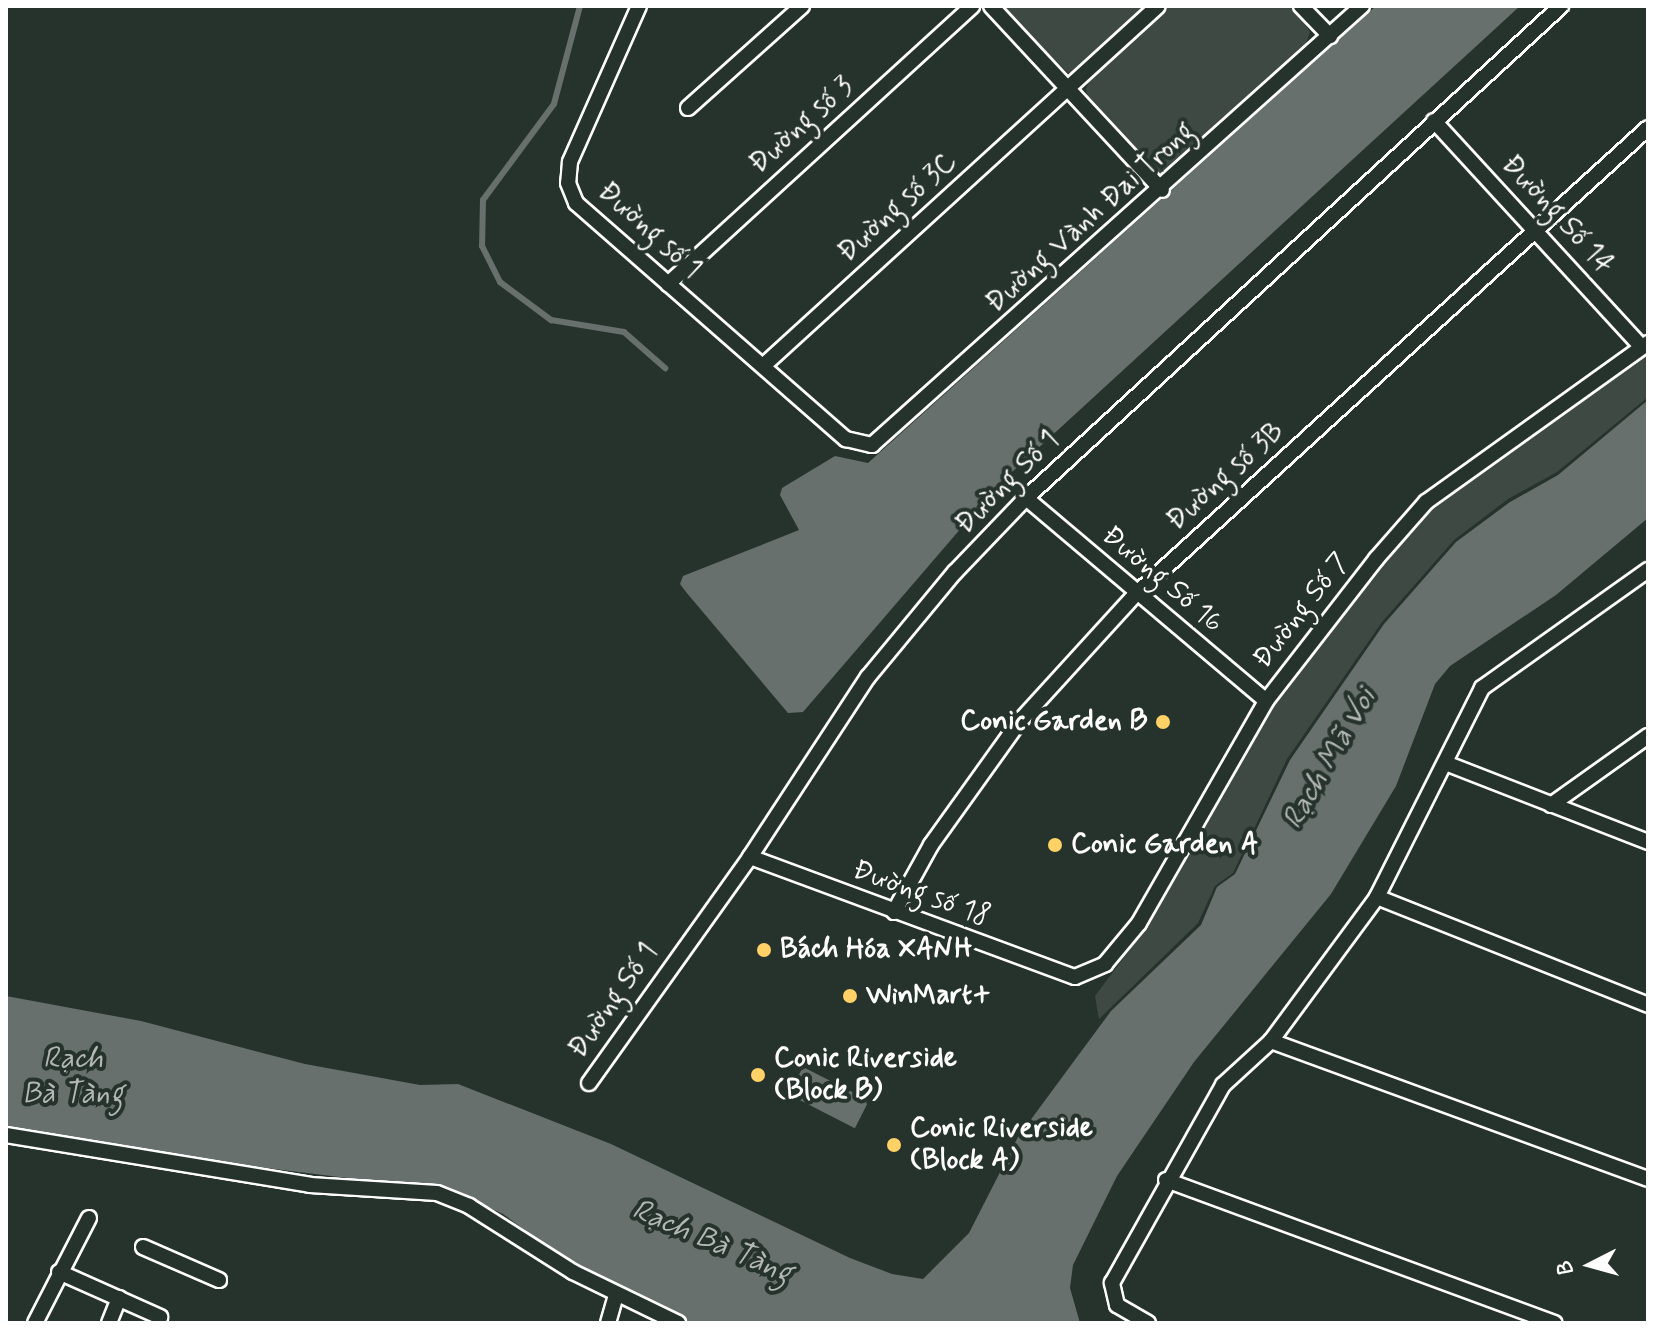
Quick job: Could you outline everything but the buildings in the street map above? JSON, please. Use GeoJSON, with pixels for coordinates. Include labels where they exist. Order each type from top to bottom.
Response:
{"type":"FeatureCollection","features":[{"type":"Feature","properties":{"kind":"street","name":"Đường số 1"},"geometry":{"type":"LineString","coordinates":[[639,6],[570,162],[568,183],[576,203],[846,439]]}},
{"type":"Feature","properties":{"kind":"street"},"geometry":{"type":"LineString","coordinates":[[688,108],[802,6]]}},
{"type":"Feature","properties":{"kind":"street","name":"Đường số 3"},"geometry":{"type":"LineString","coordinates":[[668,284],[972,6]]}},
{"type":"Feature","properties":{"kind":"street"},"geometry":{"type":"LineString","coordinates":[[991,6],[1162,190]]}},
{"type":"Feature","properties":{"kind":"street"},"geometry":{"type":"LineString","coordinates":[[1067,89],[1158,6]]}},
{"type":"Feature","properties":{"kind":"street"},"geometry":{"type":"LineString","coordinates":[[1301,6],[1330,36]]}},
{"type":"Feature","properties":{"kind":"street","name":"Đường Vành Đai Trong"},"geometry":{"type":"LineString","coordinates":[[846,439],[862,445],[881,442],[1362,6]]}},
{"type":"Feature","properties":{"kind":"street","name":"Đường Số 1"},"geometry":{"type":"LineString","coordinates":[[589,1083],[750,857],[868,677],[955,572],[1026,498],[1561,6]]}},
{"type":"Feature","properties":{"kind":"street","name":"Đường số 3C"},"geometry":{"type":"LineString","coordinates":[[763,366],[1067,89]]}},
{"type":"Feature","properties":{"kind":"street","name":"Đường Số 14"},"geometry":{"type":"LineString","coordinates":[[1434,121],[1645,344]]}},
{"type":"Feature","properties":{"kind":"street"},"geometry":{"type":"LineString","coordinates":[[1643,133],[1648,150]]}},
{"type":"Feature","properties":{"kind":"street","name":"Đường số 3B"},"geometry":{"type":"LineString","coordinates":[[894,912],[931,845],[1019,722],[1136,594],[1643,133]]}},
{"type":"Feature","properties":{"kind":"street","name":"Đường Số 7"},"geometry":{"type":"LineString","coordinates":[[1075,977],[1121,950],[1266,701],[1326,619],[1426,502],[1645,344]]}},
{"type":"Feature","properties":{"kind":"street","name":"Đường Số 16"},"geometry":{"type":"LineString","coordinates":[[1026,498],[1266,701]]}},
{"type":"Feature","properties":{"kind":"street"},"geometry":{"type":"LineString","coordinates":[[1148,1323],[1117,1305],[1112,1283],[1166,1180],[1223,1085],[1271,1041],[1377,897],[1448,764],[1482,688],[1648,570]]}},
{"type":"Feature","properties":{"kind":"street"},"geometry":{"type":"LineString","coordinates":[[1551,805],[1648,736]]}},
{"type":"Feature","properties":{"kind":"street"},"geometry":{"type":"LineString","coordinates":[[1448,764],[1648,842]]}},
{"type":"Feature","properties":{"kind":"street","name":"Đường số 18"},"geometry":{"type":"LineString","coordinates":[[750,857],[1075,977]]}},
{"type":"Feature","properties":{"kind":"street"},"geometry":{"type":"LineString","coordinates":[[1377,897],[1648,1005]]}},
{"type":"Feature","properties":{"kind":"street"},"geometry":{"type":"LineString","coordinates":[[1271,1041],[1648,1179]]}},
{"type":"Feature","properties":{"kind":"street"},"geometry":{"type":"LineString","coordinates":[[6,1135],[310,1185],[437,1193],[469,1206],[616,1295],[678,1323]]}},
{"type":"Feature","properties":{"kind":"street"},"geometry":{"type":"LineString","coordinates":[[1166,1180],[1554,1323]]}},
{"type":"Feature","properties":{"kind":"street"},"geometry":{"type":"LineString","coordinates":[[35,1323],[89,1218]]}},
{"type":"Feature","properties":{"kind":"street"},"geometry":{"type":"LineString","coordinates":[[143,1247],[219,1280]]}},
{"type":"Feature","properties":{"kind":"street"},"geometry":{"type":"LineString","coordinates":[[59,1272],[160,1317]]}},
{"type":"Feature","properties":{"kind":"street"},"geometry":{"type":"LineString","coordinates":[[608,1323],[616,1295]]}},
{"type":"Feature","properties":{"kind":"street"},"geometry":{"type":"LineString","coordinates":[[109,1323],[119,1298]]}},
{"type":"Feature","properties":{"kind":"shaded area"},"geometry":{"type":"Polygon","coordinates":[[[1000,6],[1150,6],[1078,71],[1068,73],[1000,6]]]}},
{"type":"Feature","properties":{"kind":"shaded area"},"geometry":{"type":"Polygon","coordinates":[[[1165,6],[1292,6],[1310,32],[1305,46],[1176,168],[1162,175],[1089,104],[1086,89],[1093,73],[1165,6]]]}},
{"type":"Feature","properties":{"kind":"shaded area"},"geometry":{"type":"Polygon","coordinates":[[[1648,352],[1648,397],[1557,472],[1508,499],[1454,540],[1382,622],[1287,759],[1233,873],[1215,886],[1198,923],[1099,1019],[1095,996],[1146,928],[1274,706],[1383,565],[1433,509],[1648,352]]]}},
{"type":"Feature","properties":{"kind":"water"},"geometry":{"type":"Polygon","coordinates":[[[1376,6],[1520,6],[999,484],[803,712],[788,713],[686,592],[680,584],[683,576],[799,530],[780,495],[782,488],[835,456],[868,463],[1376,6]]]}},
{"type":"Feature","properties":{"kind":"water","name":"Rạch Bà Tàng"},"geometry":{"type":"Polygon","coordinates":[[[1648,400],[1648,518],[1556,595],[1450,666],[1435,684],[1396,786],[1331,894],[1194,1062],[1117,1176],[1073,1265],[1070,1288],[1080,1323],[689,1323],[554,1251],[503,1214],[453,1191],[6,1136],[6,996],[141,1021],[305,1064],[420,1085],[458,1084],[611,1144],[850,1258],[892,1274],[923,1279],[969,1233],[1018,1137],[1111,1011],[1201,925],[1217,887],[1235,874],[1290,760],[1384,624],[1456,542],[1510,502],[1558,475],[1648,400]]]}},
{"type":"Feature","properties":{"kind":"water"},"geometry":{"type":"Polygon","coordinates":[[[803,1067],[869,1101],[855,1128],[789,1095],[803,1067]]]}},
{"type":"Feature","properties":{"kind":"waterway"},"geometry":{"type":"LineString","coordinates":[[580,6],[554,104],[483,200],[482,246],[500,282],[551,320],[624,332],[665,368]]}},
{"type":"Feature","properties":{"kind":"place","name":"Conic Garden B"},"geometry":{"type":"Point","coordinates":[1163,722]}},
{"type":"Feature","properties":{"kind":"place","name":"Conic Garden A"},"geometry":{"type":"Point","coordinates":[1055,845]}},
{"type":"Feature","properties":{"kind":"place","name":"Bách Hóa XANH"},"geometry":{"type":"Point","coordinates":[764,950]}},
{"type":"Feature","properties":{"kind":"place","name":"WinMart+"},"geometry":{"type":"Point","coordinates":[850,996]}},
{"type":"Feature","properties":{"kind":"place","name":"Conic Riverside (Block B)"},"geometry":{"type":"Point","coordinates":[758,1075]}},
{"type":"Feature","properties":{"kind":"place","name":"Conic Riverside (Block A)"},"geometry":{"type":"Point","coordinates":[894,1145]}},
{"type":"Feature","properties":{"kind":"water label","name":"Rạch Mã Voi"},"geometry":{"type":"Point","coordinates":[1330,759]}}]}
